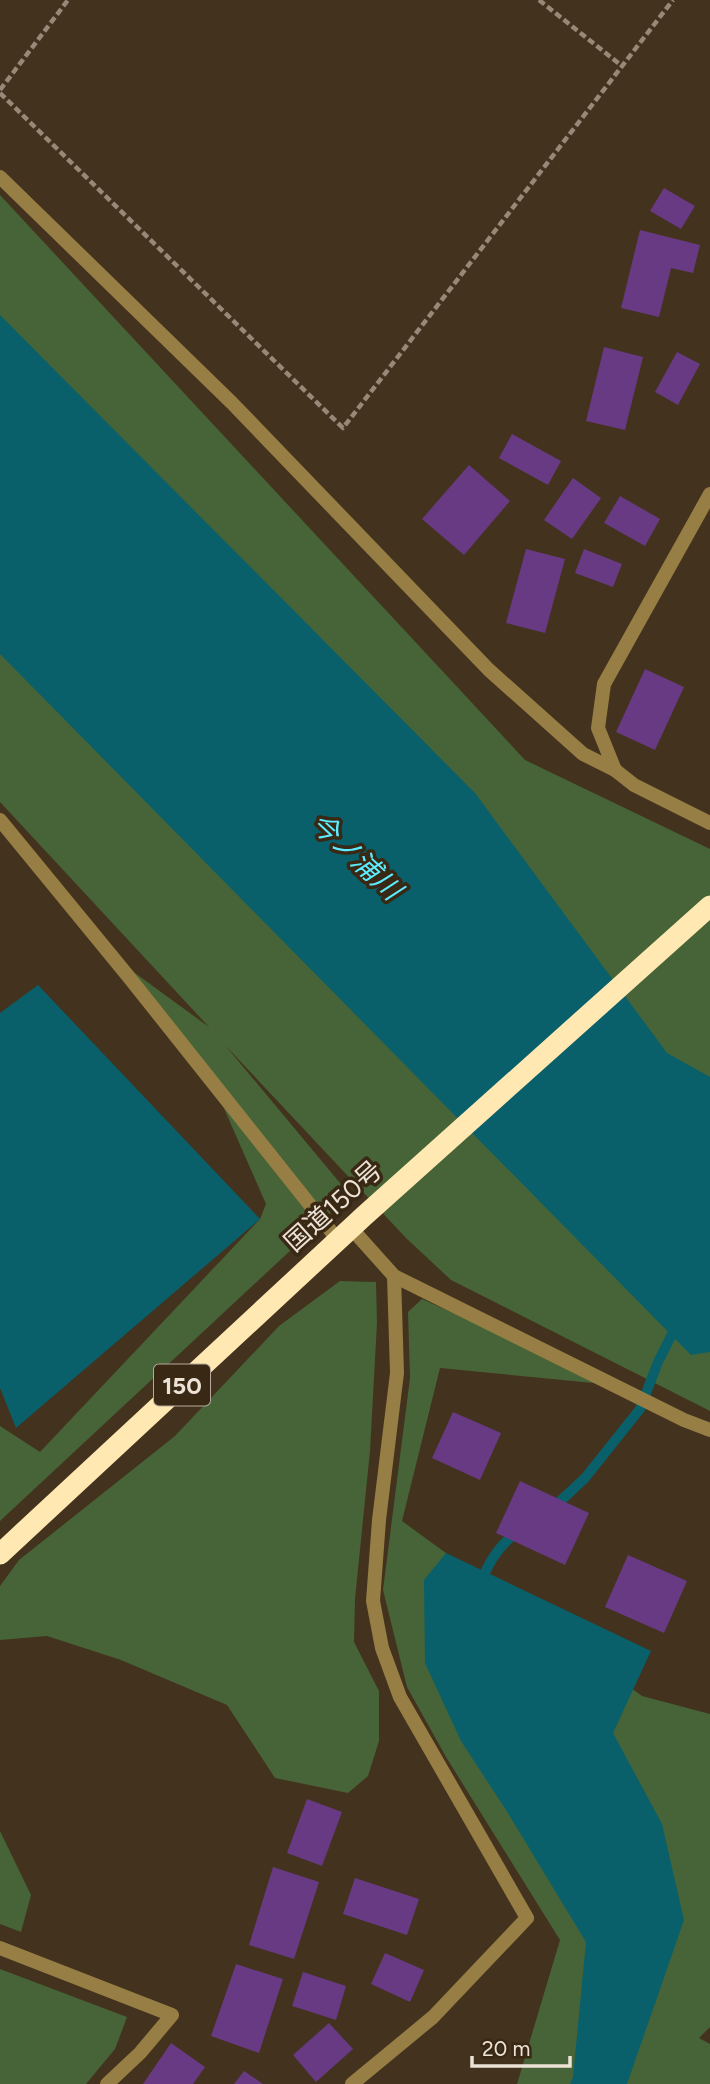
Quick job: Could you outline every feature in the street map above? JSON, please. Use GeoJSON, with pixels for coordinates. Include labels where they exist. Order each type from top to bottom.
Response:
{"type":"FeatureCollection","features":[{"type":"Feature","properties":{"kind":"highway","name":"国道150号"},"geometry":{"type":"LineString","coordinates":[[0,1554],[351,1228],[710,906]]}},
{"type":"Feature","properties":{"kind":"street"},"geometry":{"type":"LineString","coordinates":[[0,177],[232,403],[489,670],[583,754],[615,770],[634,785],[710,823]]}},
{"type":"Feature","properties":{"kind":"street"},"geometry":{"type":"LineString","coordinates":[[615,770],[598,728],[604,684],[710,494]]}},
{"type":"Feature","properties":{"kind":"street"},"geometry":{"type":"LineString","coordinates":[[0,820],[128,976],[394,1276],[684,1420],[710,1430]]}},
{"type":"Feature","properties":{"kind":"street"},"geometry":{"type":"LineString","coordinates":[[352,2084],[433,2017],[527,1918],[400,1697],[382,1648],[373,1601],[379,1520],[397,1373],[394,1276]]}},
{"type":"Feature","properties":{"kind":"street"},"geometry":{"type":"LineString","coordinates":[[0,1948],[172,2015],[140,2053],[107,2084]]}},
{"type":"Feature","properties":{"kind":"path"},"geometry":{"type":"LineString","coordinates":[[68,0],[0,92],[343,428],[673,0]]}},
{"type":"Feature","properties":{"kind":"path"},"geometry":{"type":"LineString","coordinates":[[539,0],[622,66]]}},
{"type":"Feature","properties":{"kind":"green space"},"geometry":{"type":"Polygon","coordinates":[[[0,195],[525,760],[710,849],[710,1411],[451,1280],[406,1238],[225,1045],[350,1195],[0,1521],[0,1426],[40,1452],[260,1219],[266,1204],[212,1081],[113,957],[209,1027],[0,802],[0,195]]]}},
{"type":"Feature","properties":{"kind":"green space"},"geometry":{"type":"Polygon","coordinates":[[[340,1281],[376,1282],[377,1323],[370,1451],[355,1599],[354,1642],[379,1691],[379,1741],[368,1776],[348,1793],[275,1778],[227,1705],[121,1660],[47,1636],[0,1640],[0,1586],[19,1560],[175,1436],[279,1326],[340,1281]]]}},
{"type":"Feature","properties":{"kind":"green space"},"geometry":{"type":"Polygon","coordinates":[[[422,1299],[614,1385],[440,1368],[402,1521],[642,1696],[710,1714],[710,2027],[699,2038],[710,2044],[710,2084],[517,2084],[560,1940],[446,1757],[407,1687],[383,1590],[410,1378],[408,1312],[422,1299]]]}},
{"type":"Feature","properties":{"kind":"green space"},"geometry":{"type":"Polygon","coordinates":[[[0,1831],[31,1895],[21,1932],[0,1924],[0,1831]]]}},
{"type":"Feature","properties":{"kind":"green space"},"geometry":{"type":"Polygon","coordinates":[[[0,1969],[127,2017],[115,2049],[86,2084],[0,2084],[0,1969]]]}},
{"type":"Feature","properties":{"kind":"water","name":"今ノ浦川"},"geometry":{"type":"Polygon","coordinates":[[[0,315],[475,793],[667,1053],[710,1077],[710,1352],[691,1355],[0,654],[0,315]]]}},
{"type":"Feature","properties":{"kind":"water"},"geometry":{"type":"Polygon","coordinates":[[[38,985],[260,1219],[16,1428],[0,1388],[0,1013],[38,985]]]}},
{"type":"Feature","properties":{"kind":"water"},"geometry":{"type":"Polygon","coordinates":[[[446,1553],[651,1651],[613,1733],[662,1824],[684,1920],[627,2084],[570,2084],[573,2077],[586,1942],[461,1741],[425,1663],[424,1580],[446,1553]]]}},
{"type":"Feature","properties":{"kind":"building"},"geometry":{"type":"Polygon","coordinates":[[[664,188],[695,206],[681,229],[650,211],[664,188]]]}},
{"type":"Feature","properties":{"kind":"building"},"geometry":{"type":"Polygon","coordinates":[[[640,230],[700,245],[693,273],[671,268],[659,317],[621,308],[640,230]]]}},
{"type":"Feature","properties":{"kind":"building"},"geometry":{"type":"Polygon","coordinates":[[[604,347],[643,357],[625,430],[586,421],[604,347]]]}},
{"type":"Feature","properties":{"kind":"building"},"geometry":{"type":"Polygon","coordinates":[[[677,352],[700,364],[678,405],[655,392],[677,352]]]}},
{"type":"Feature","properties":{"kind":"building"},"geometry":{"type":"Polygon","coordinates":[[[512,434],[561,461],[548,485],[499,458],[512,434]]]}},
{"type":"Feature","properties":{"kind":"building"},"geometry":{"type":"Polygon","coordinates":[[[469,465],[510,501],[464,555],[422,519],[469,465]]]}},
{"type":"Feature","properties":{"kind":"building"},"geometry":{"type":"Polygon","coordinates":[[[573,478],[601,498],[572,539],[544,520],[573,478]]]}},
{"type":"Feature","properties":{"kind":"building"},"geometry":{"type":"Polygon","coordinates":[[[620,496],[660,519],[645,546],[604,523],[620,496]]]}},
{"type":"Feature","properties":{"kind":"building"},"geometry":{"type":"Polygon","coordinates":[[[526,549],[565,559],[545,633],[506,623],[526,549]]]}},
{"type":"Feature","properties":{"kind":"building"},"geometry":{"type":"Polygon","coordinates":[[[584,549],[622,564],[613,587],[575,573],[584,549]]]}},
{"type":"Feature","properties":{"kind":"building"},"geometry":{"type":"Polygon","coordinates":[[[645,669],[684,687],[655,750],[616,732],[645,669]]]}},
{"type":"Feature","properties":{"kind":"building"},"geometry":{"type":"Polygon","coordinates":[[[453,1412],[501,1433],[480,1480],[432,1458],[453,1412]]]}},
{"type":"Feature","properties":{"kind":"building"},"geometry":{"type":"Polygon","coordinates":[[[520,1481],[589,1513],[565,1565],[496,1533],[520,1481]]]}},
{"type":"Feature","properties":{"kind":"building"},"geometry":{"type":"Polygon","coordinates":[[[628,1555],[687,1581],[664,1633],[605,1607],[628,1555]]]}},
{"type":"Feature","properties":{"kind":"building"},"geometry":{"type":"Polygon","coordinates":[[[307,1799],[342,1812],[322,1866],[287,1853],[307,1799]]]}},
{"type":"Feature","properties":{"kind":"building"},"geometry":{"type":"Polygon","coordinates":[[[273,1867],[319,1882],[294,1959],[249,1945],[273,1867]]]}},
{"type":"Feature","properties":{"kind":"building"},"geometry":{"type":"Polygon","coordinates":[[[355,1878],[419,1899],[407,1935],[343,1914],[355,1878]]]}},
{"type":"Feature","properties":{"kind":"building"},"geometry":{"type":"Polygon","coordinates":[[[385,1953],[424,1970],[410,2002],[371,1984],[385,1953]]]}},
{"type":"Feature","properties":{"kind":"building"},"geometry":{"type":"Polygon","coordinates":[[[236,1964],[283,1979],[259,2053],[211,2036],[236,1964]]]}},
{"type":"Feature","properties":{"kind":"building"},"geometry":{"type":"Polygon","coordinates":[[[303,1972],[346,1986],[336,2020],[292,2006],[303,1972]]]}},
{"type":"Feature","properties":{"kind":"building"},"geometry":{"type":"Polygon","coordinates":[[[329,2023],[353,2049],[316,2082],[293,2055],[329,2023]]]}},
{"type":"Feature","properties":{"kind":"building"},"geometry":{"type":"Polygon","coordinates":[[[171,2043],[205,2067],[193,2084],[143,2084],[171,2043]]]}},
{"type":"Feature","properties":{"kind":"building"},"geometry":{"type":"Polygon","coordinates":[[[244,2071],[263,2084],[234,2084],[244,2071]]]}},
{"type":"Feature","properties":{"kind":"waterway"},"geometry":{"type":"LineString","coordinates":[[553,1508],[585,1478],[640,1409],[658,1362],[676,1326]]}},
{"type":"Feature","properties":{"kind":"waterway"},"geometry":{"type":"LineString","coordinates":[[480,1584],[495,1555],[505,1542],[518,1532]]}}]}
